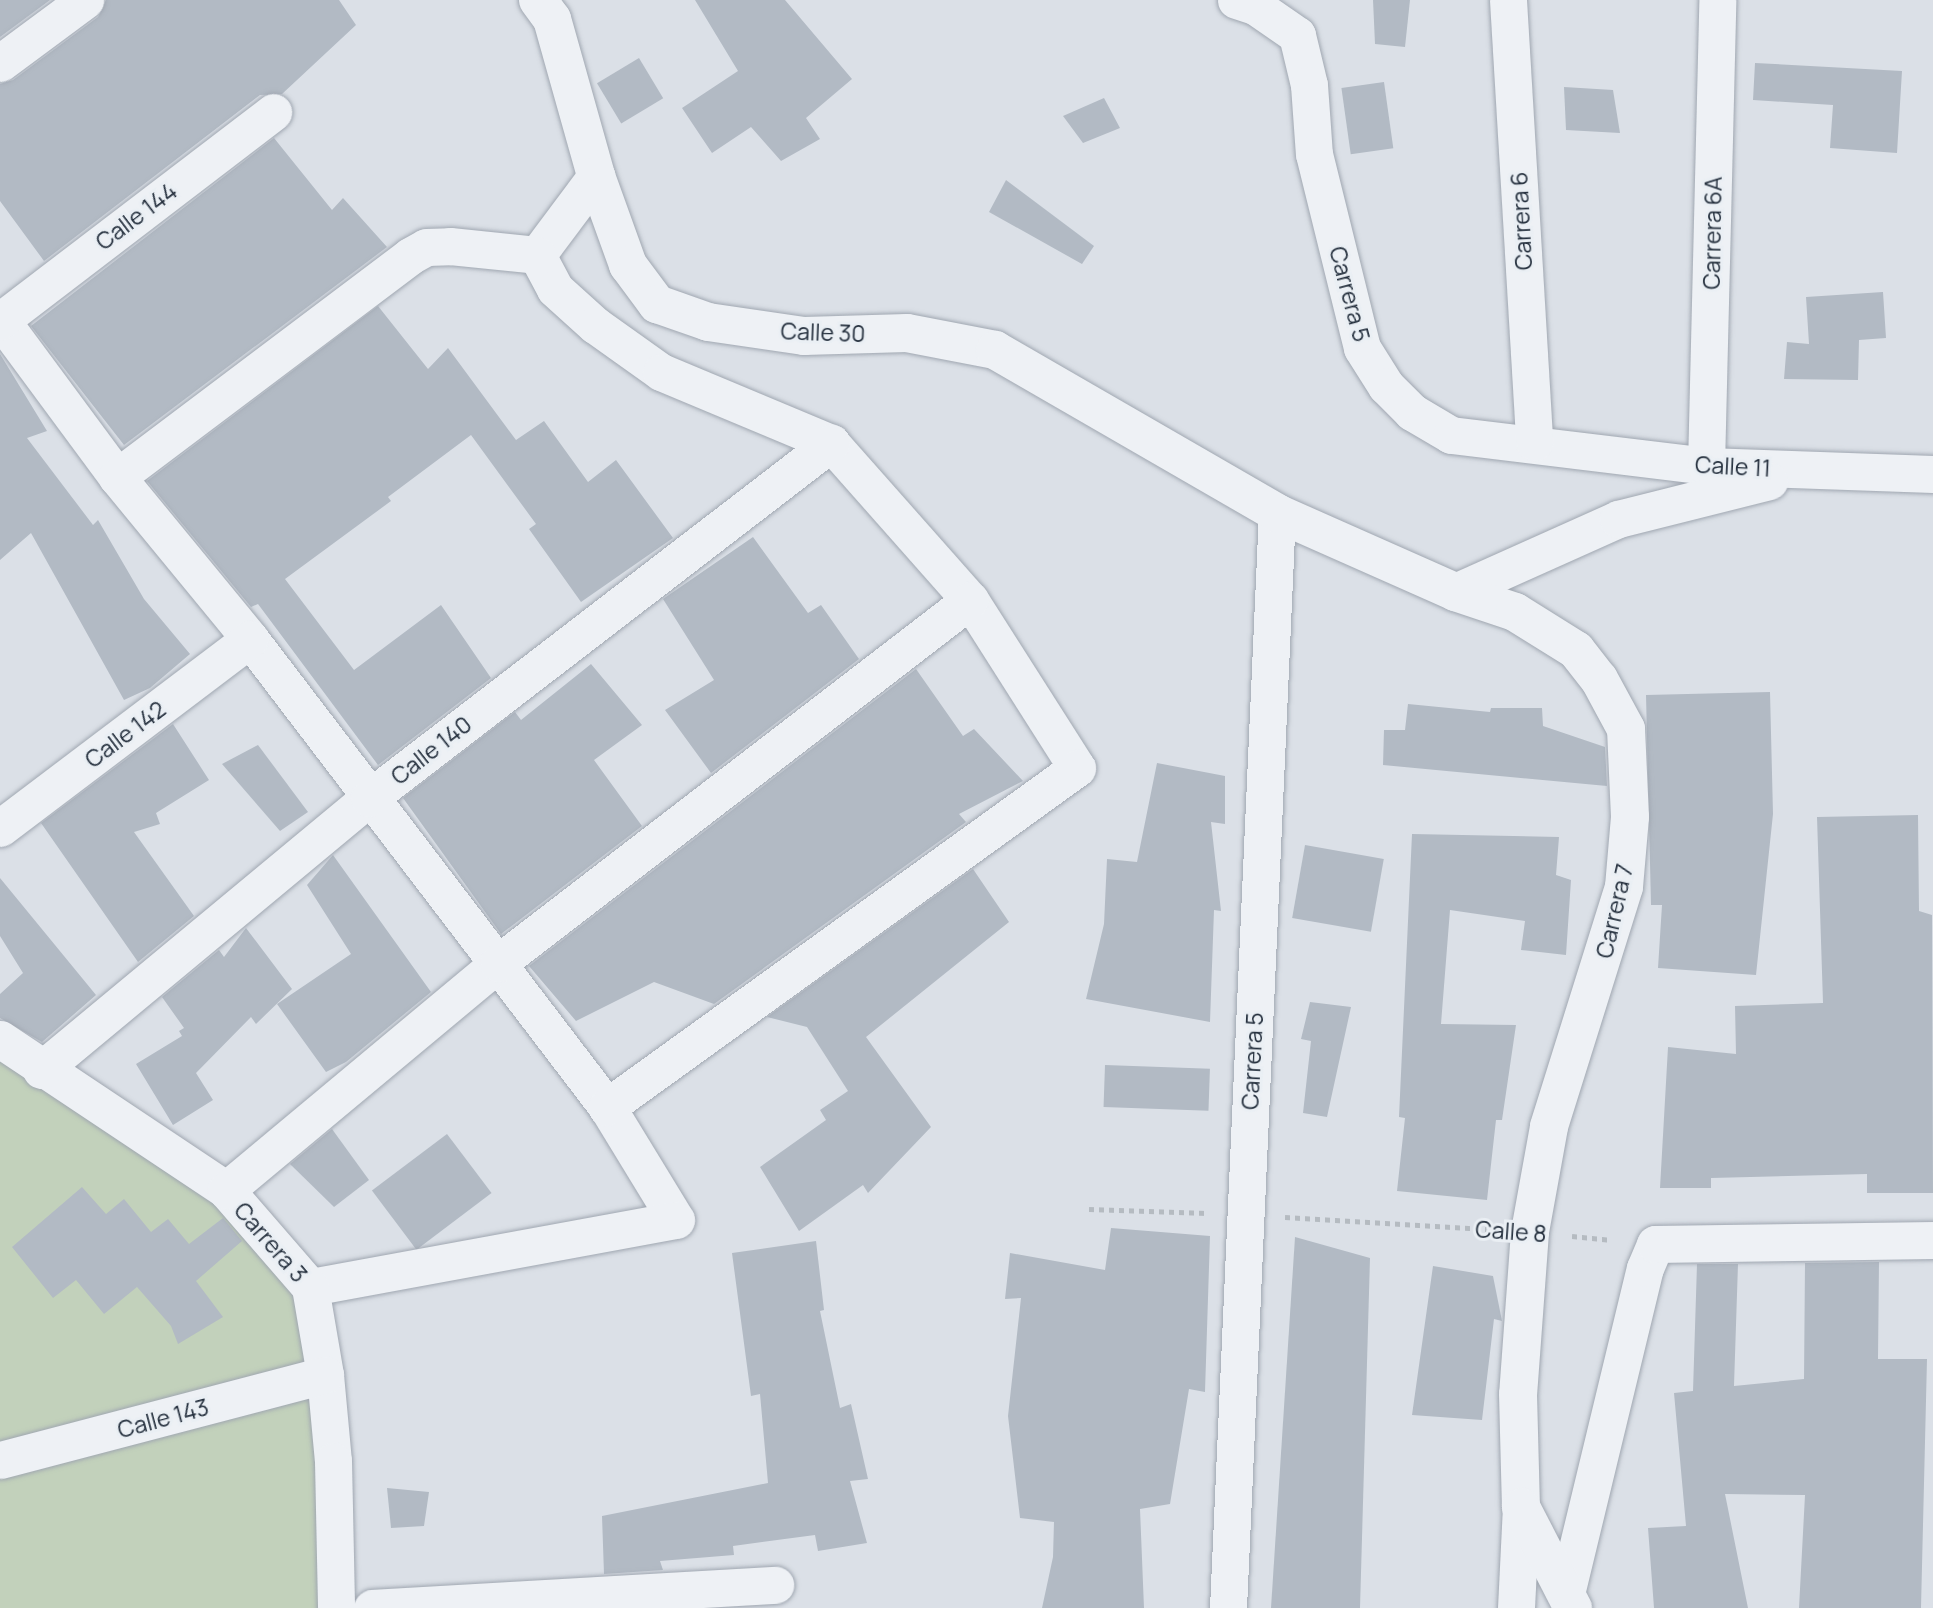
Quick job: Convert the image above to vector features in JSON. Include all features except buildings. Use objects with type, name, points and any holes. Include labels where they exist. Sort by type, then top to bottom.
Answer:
[{"type":"street","points":[[0,63],[85,0]]},
{"type":"street","name":"Calle 30","points":[[538,0],[552,19],[596,176],[628,265],[657,304],[708,322],[804,336],[907,333],[995,350],[1277,513]]},
{"type":"street","name":"Carrera 5","points":[[1236,0],[1255,6],[1297,35],[1310,85],[1314,154],[1362,348],[1386,386],[1412,412],[1451,435],[1534,442]]},
{"type":"street","name":"Carrera 6","points":[[1508,0],[1534,442]]},
{"type":"street","name":"Carrera 6A","points":[[1706,466],[1717,0]]},
{"type":"street","name":"Calle 144","points":[[0,321],[273,112]]},
{"type":"street","points":[[537,255],[596,176]]},
{"type":"street","points":[[117,477],[410,256],[426,247],[450,246],[537,255]]},
{"type":"street","points":[[537,255],[555,289],[595,325],[661,372],[831,443],[970,600],[1077,768],[607,1107]]},
{"type":"street","points":[[0,321],[117,477],[250,639],[607,1107],[676,1220],[310,1287]]},
{"type":"street","name":"Calle 11","points":[[1534,442],[1706,466],[1933,474]]},
{"type":"street","name":"Calle 140","points":[[41,1070],[369,798],[831,443]]},
{"type":"street","points":[[1455,592],[1618,519],[1811,470]]},
{"type":"street","name":"Carrera 5","points":[[1227,1608],[1277,513]]},
{"type":"street","name":"Carrera 7","points":[[1277,513],[1455,592],[1515,612],[1576,650],[1599,679],[1626,729],[1630,817],[1624,887],[1549,1127],[1530,1232],[1518,1394],[1521,1507]]},
{"type":"street","points":[[226,1190],[498,963],[970,600]]},
{"type":"street","name":"Calle 142","points":[[0,828],[250,639]]},
{"type":"street","name":"Carrera 3","points":[[0,1039],[41,1070],[226,1190],[310,1287],[325,1375],[337,1608]]},
{"type":"street","points":[[1570,1601],[1645,1268],[1655,1244],[1933,1240]]},
{"type":"street","name":"Calle 143","points":[[0,1460],[325,1375]]},
{"type":"street","points":[[1521,1507],[1570,1601]]},
{"type":"street","points":[[1516,1608],[1521,1507]]},
{"type":"street","points":[[372,1608],[775,1584]]},
{"type":"path","name":"Calle 8","points":[[1089,1209],[1245,1214],[1530,1232],[1655,1244]]},
{"type":"green space","points":[[0,1039],[226,1190],[310,1287],[352,1608],[0,1608]]}]
